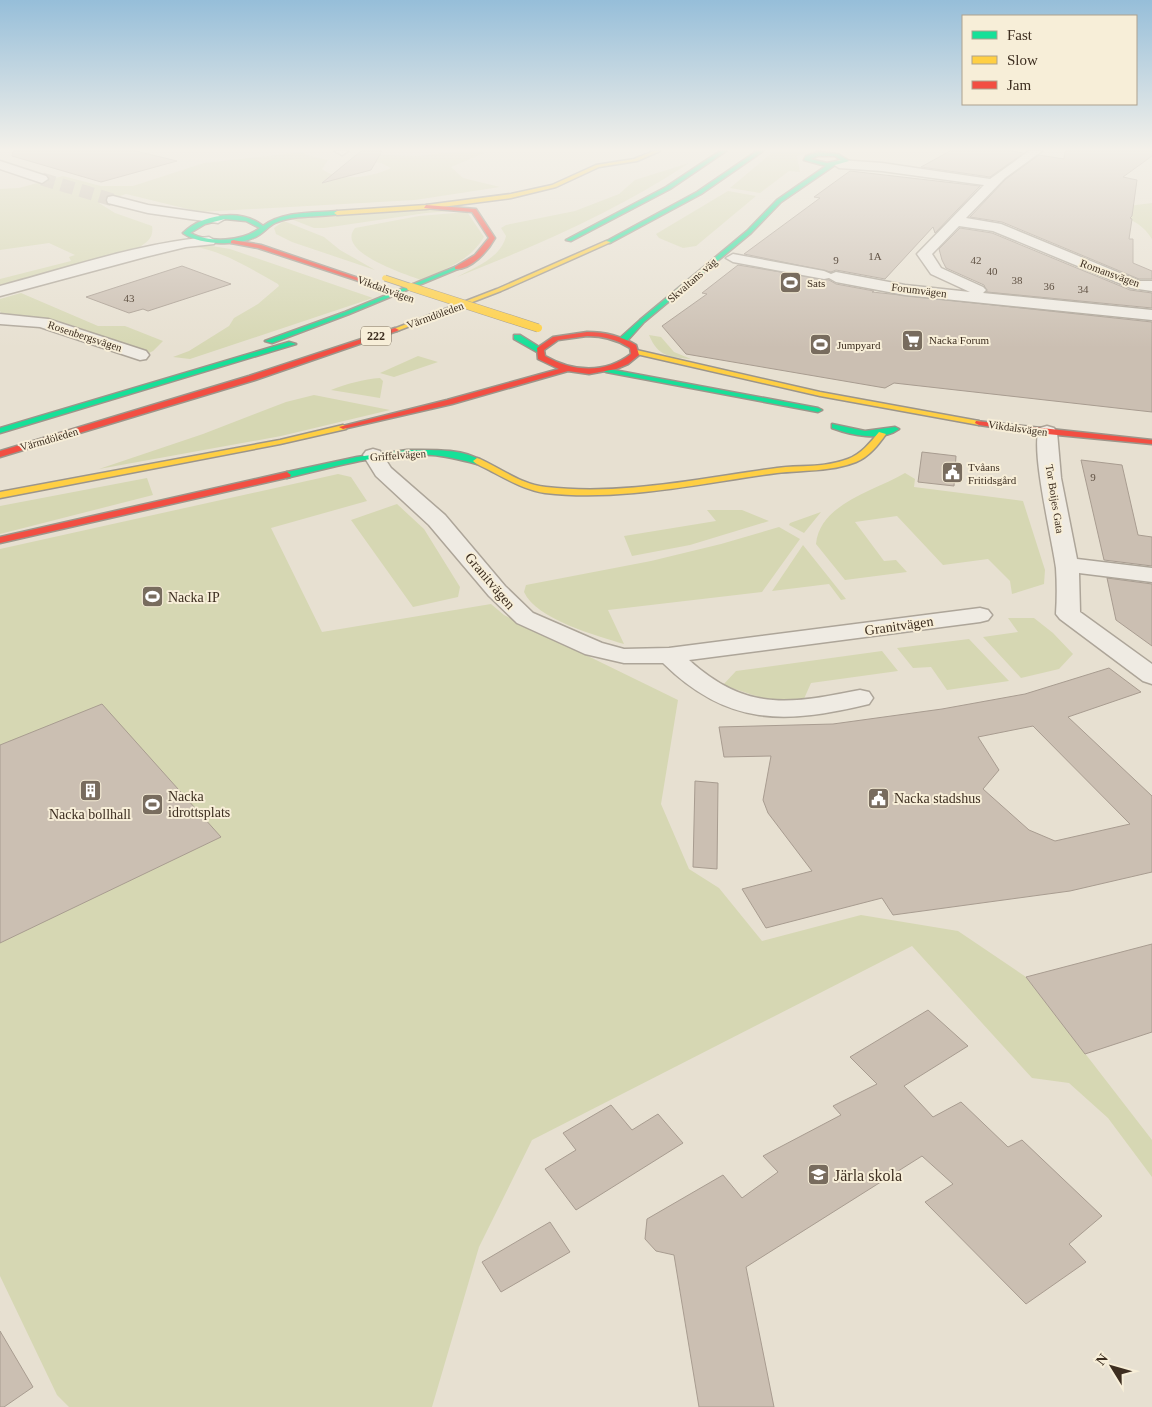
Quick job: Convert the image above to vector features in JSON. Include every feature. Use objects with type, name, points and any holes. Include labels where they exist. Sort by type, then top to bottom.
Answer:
[{"type":"main road","points":[[267,217],[218,219],[199,222],[188,230],[191,237],[209,241],[227,241],[262,231],[272,222],[293,217]]},
{"type":"main road","points":[[0,422],[251,347],[348,313],[450,272],[477,258],[487,248],[492,238],[482,217]]},
{"type":"main road","points":[[559,244],[615,217]]},
{"type":"main road","name":"Värmdöleden","points":[[0,454],[224,387],[373,338],[549,270],[656,217]]},
{"type":"main road","name":"Skvaltans väg","points":[[684,271],[753,217]]},
{"type":"main road","name":"Skvaltans väg","points":[[623,340],[642,321],[749,232],[764,217]]},
{"type":"main road","name":"Vikdalsvägen","points":[[239,219],[259,223],[262,231],[280,243],[538,328],[569,335]]},
{"type":"main road","name":"Vikdalsvägen","points":[[227,241],[260,246],[370,283],[459,316]]},
{"type":"main road","name":"Värmdöleden","points":[[413,303],[457,287]]},
{"type":"main road","points":[[604,335],[617,327]]},
{"type":"main road","points":[[502,332],[517,337],[540,350]]},
{"type":"main road","name":"Värmdöleden","points":[[0,431],[222,367],[323,334]]},
{"type":"main road","points":[[540,350],[553,340],[569,335],[604,335],[623,340],[635,351],[635,355],[628,362],[606,370]]},
{"type":"main road","points":[[540,350],[541,357],[545,361],[566,369]]},
{"type":"main road","name":"Vikdalsvägen","points":[[635,351],[688,365],[885,406],[1047,437],[1152,453]]},
{"type":"main road","points":[[0,496],[280,442],[449,402],[566,369],[606,370],[830,412],[831,420],[840,434],[840,443]]},
{"type":"main road","name":"Vikdalsvägen","points":[[835,409],[850,402],[860,401]]},
{"type":"main road","points":[[885,406],[898,417],[898,422],[886,432]]},
{"type":"main road","points":[[835,426],[858,433],[886,432],[905,428]]},
{"type":"main road","name":"Vikdalsvägen","points":[[935,428],[1047,437],[1152,442]]},
{"type":"main road","name":"Griffelvägen","points":[[0,540],[373,455],[428,452],[472,459],[495,468],[514,482],[545,490],[607,492],[796,468],[831,467],[852,461],[868,451],[886,432]]},
{"type":"main road","name":"Griffelvägen","points":[[796,468],[825,455]]},
{"type":"street","points":[[163,217],[188,230]]},
{"type":"street","points":[[202,217],[218,219]]},
{"type":"street","points":[[956,221],[960,217]]},
{"type":"street","name":"Forumvägen","points":[[956,221],[924,254],[936,271],[1003,299]]},
{"type":"street","name":"Romansvägen","points":[[956,221],[996,228],[1136,285],[1152,286]]},
{"type":"street","points":[[142,252],[188,230]]},
{"type":"street","points":[[0,291],[142,252],[186,243],[209,241]]},
{"type":"street","name":"Forumvägen","points":[[733,258],[939,295],[1091,306],[1152,315]]},
{"type":"street","name":"Rosenbergsvägen","points":[[0,319],[42,322],[140,355]]},
{"type":"street","name":"Tor Boijes Gata","points":[[1047,437],[1063,548],[1068,565],[1070,585],[1068,614],[1152,676]]},
{"type":"street","name":"Granitvägen","points":[[373,455],[383,472],[437,520],[503,598],[525,618],[594,649],[624,656],[669,655],[980,615]]},
{"type":"street","points":[[1068,565],[1152,575]]},
{"type":"street","points":[[669,655],[686,674],[705,686],[751,706],[773,710],[794,710],[860,698]]},
{"type":"green space","points":[[0,217],[125,217],[152,226],[151,237],[138,248],[0,287],[0,279],[71,261],[69,257],[75,255],[49,243],[0,250]]},
{"type":"green space","points":[[325,217],[401,217],[324,228],[314,228],[291,219]]},
{"type":"green space","points":[[415,217],[470,217],[484,237],[472,252],[464,258],[448,268],[421,280],[374,261],[363,253],[355,245],[351,237],[355,228]]},
{"type":"green space","points":[[547,217],[595,217],[457,277],[486,261],[499,250],[506,236],[501,228],[506,225]]},
{"type":"green space","points":[[685,217],[731,217],[696,246],[683,248],[659,238],[656,234]]},
{"type":"green space","points":[[1120,217],[1152,217],[1152,239],[1145,230],[1129,219]]},
{"type":"green space","points":[[284,221],[324,237],[340,250],[375,270],[292,242],[276,234],[274,228]]},
{"type":"green space","points":[[206,245],[230,249],[373,298],[190,359],[173,357],[189,351],[229,326],[234,318],[258,304],[279,286],[257,272],[225,256],[190,246]]},
{"type":"green space","points":[[21,293],[98,326],[125,326],[163,341],[149,353],[68,324],[48,320],[3,316],[0,311],[0,299]]},
{"type":"green space","points":[[649,335],[661,337],[674,352],[691,359],[677,358],[661,352],[656,348]]},
{"type":"green space","points":[[418,356],[438,362],[394,377],[380,373]]},
{"type":"green space","points":[[380,378],[383,381],[380,398],[331,390],[355,382]]},
{"type":"green space","points":[[314,395],[390,410],[281,436],[99,469],[203,434],[286,402]]},
{"type":"green space","points":[[905,473],[915,479],[914,487],[1023,501],[1045,570],[1044,584],[1012,594],[1010,581],[988,559],[943,565],[897,516],[855,522],[884,561],[896,560],[907,572],[845,580],[816,544],[820,530],[827,518],[838,508]]},
{"type":"green space","points":[[338,474],[351,477],[367,501],[271,528],[322,632],[491,604],[504,615],[678,700],[661,804],[689,869],[719,888],[762,941],[861,915],[958,931],[1026,977],[1152,1140],[1152,1177],[1108,1118],[1069,1083],[1032,1078],[912,946],[532,1140],[479,1247],[432,1407],[69,1407],[57,1395],[0,1276],[0,549]]},
{"type":"green space","points":[[147,478],[153,495],[0,534],[0,506]]},
{"type":"green space","points":[[397,504],[424,529],[460,587],[458,597],[413,607],[351,520]]},
{"type":"green space","points":[[707,510],[742,510],[769,521],[690,545],[632,556],[624,536],[716,521]]},
{"type":"green space","points":[[821,512],[804,533],[789,525],[790,523]]},
{"type":"green space","points":[[779,527],[800,539],[762,592],[608,610],[624,644],[584,631],[554,618],[531,602],[524,592],[526,585],[651,561],[721,544]]},
{"type":"green space","points":[[803,545],[846,599],[841,600],[829,584],[772,591]]},
{"type":"green space","points":[[1008,618],[1034,618],[1053,633],[1073,654],[1059,669],[1021,678],[983,637],[1018,632]]},
{"type":"green space","points":[[969,639],[1009,681],[947,690],[931,667],[913,668],[897,648]]},
{"type":"green space","points":[[882,651],[898,671],[811,683],[803,701],[771,701],[723,685],[736,671]]},
{"type":"building","points":[[795,217],[951,217],[935,233],[933,227],[885,279],[836,270],[831,272],[744,254]]},
{"type":"building","points":[[970,217],[1131,217],[1129,239],[1133,239],[1133,263],[1152,271],[1152,279],[1139,279],[1002,222]]},
{"type":"building","points":[[960,228],[992,233],[1130,290],[1152,293],[1152,308],[987,292],[984,285],[946,268],[942,260],[939,249]]},
{"type":"building","name":"Nacka Forum","points":[[738,265],[829,280],[836,284],[874,291],[872,292],[1152,322],[1152,412],[894,383],[885,388],[686,354],[662,326],[707,294],[702,293]]},
{"type":"building","points":[[182,266],[231,284],[148,311],[143,309],[129,313],[86,297]]},
{"type":"building","points":[[922,452],[956,456],[954,486],[918,482]]},
{"type":"building","points":[[1081,460],[1122,465],[1138,535],[1152,537],[1152,566],[1104,560]]},
{"type":"building","points":[[1107,578],[1152,584],[1152,646],[1116,620]]},
{"type":"building","name":"Nacka stadshus","points":[[1109,668],[1141,692],[1068,717],[1152,796],[1152,872],[1070,891],[893,915],[882,898],[766,928],[742,889],[812,871],[768,813],[763,800],[771,756],[724,757],[719,727],[833,724],[942,709],[1025,694]],"holes":[[[1033,726],[1130,824],[1055,841],[1029,830],[983,789],[999,770],[978,737]]]},
{"type":"building","name":"Nacka bollhall","points":[[102,704],[221,837],[0,943],[0,745]]},
{"type":"building","points":[[695,781],[718,783],[717,869],[693,867]]},
{"type":"building","points":[[1152,944],[1152,1032],[1085,1054],[1026,977]]},
{"type":"building","points":[[928,1010],[968,1046],[904,1086],[933,1117],[961,1102],[1008,1147],[1022,1140],[1102,1216],[1069,1244],[1086,1262],[1026,1304],[925,1202],[953,1184],[922,1156],[746,1267],[774,1407],[699,1407],[674,1255],[656,1251],[645,1239],[647,1219],[723,1175],[742,1198],[778,1172],[763,1156],[841,1115],[833,1106],[877,1084],[850,1057]]},
{"type":"building","points":[[611,1105],[632,1130],[658,1114],[683,1143],[576,1210],[545,1169],[576,1150],[563,1133]]},
{"type":"building","points":[[550,1222],[570,1252],[501,1292],[482,1262]]},
{"type":"building","points":[[0,1331],[33,1387],[4,1407],[0,1407]]},
{"type":"traffic: fast","points":[[236,217],[247,219],[263,228],[252,237],[227,241],[200,240],[186,233],[194,227],[214,219],[236,217]]},
{"type":"traffic: fast","points":[[263,228],[272,222],[293,217]]},
{"type":"traffic: fast","points":[[569,240],[613,217]]},
{"type":"traffic: fast","points":[[608,242],[655,217]]},
{"type":"traffic: fast","points":[[623,340],[642,321],[749,232],[764,217]]},
{"type":"traffic: fast","points":[[269,341],[347,313],[457,268]]},
{"type":"traffic: fast","points":[[517,337],[540,350]]},
{"type":"traffic: fast","points":[[0,431],[292,344]]},
{"type":"traffic: fast","points":[[606,370],[818,410]]},
{"type":"traffic: fast","points":[[835,426],[865,433],[895,429]]},
{"type":"traffic: fast","points":[[287,475],[357,459],[407,452],[455,455],[477,461]]},
{"type":"traffic: slow","points":[[395,330],[499,290],[608,242]]},
{"type":"traffic: slow","points":[[385,278],[538,328]]},
{"type":"traffic: slow","points":[[635,351],[820,394],[979,423]]},
{"type":"traffic: slow","points":[[0,495],[280,442],[343,427]]},
{"type":"traffic: slow","points":[[477,461],[527,486],[546,490],[604,492],[633,490],[780,470],[834,466],[860,456],[882,434]]},
{"type":"traffic: jam","points":[[457,268],[473,259],[489,244],[492,238],[478,217]]},
{"type":"traffic: jam","points":[[233,242],[259,246],[370,283]]},
{"type":"traffic: jam","points":[[0,454],[252,378],[395,330]]},
{"type":"traffic: jam","points":[[587,334],[617,338],[633,347],[635,355],[614,368],[589,371],[563,368],[541,357],[540,350],[550,341],[562,337],[587,334]]},
{"type":"traffic: jam","points":[[343,427],[449,402],[566,369]]},
{"type":"traffic: jam","points":[[979,423],[1026,430],[1152,442]]},
{"type":"traffic: jam","points":[[0,540],[287,475]]},
{"type":"place","name":"Sats","points":[[791,283]]},
{"type":"place","name":"Nacka Forum","points":[[913,340]]},
{"type":"place","name":"Jumpyard","points":[[821,345]]},
{"type":"place","name":"Tvåans Fritidsgård","points":[[952,473]]},
{"type":"place","name":"Nacka IP","points":[[152,597]]},
{"type":"place","name":"Nacka bollhall","points":[[90,791]]},
{"type":"place","name":"Nacka stadshus","points":[[878,798]]},
{"type":"place","name":"Nacka idrottsplats","points":[[152,804]]},
{"type":"place","name":"Järla skola","points":[[818,1175]]}]
